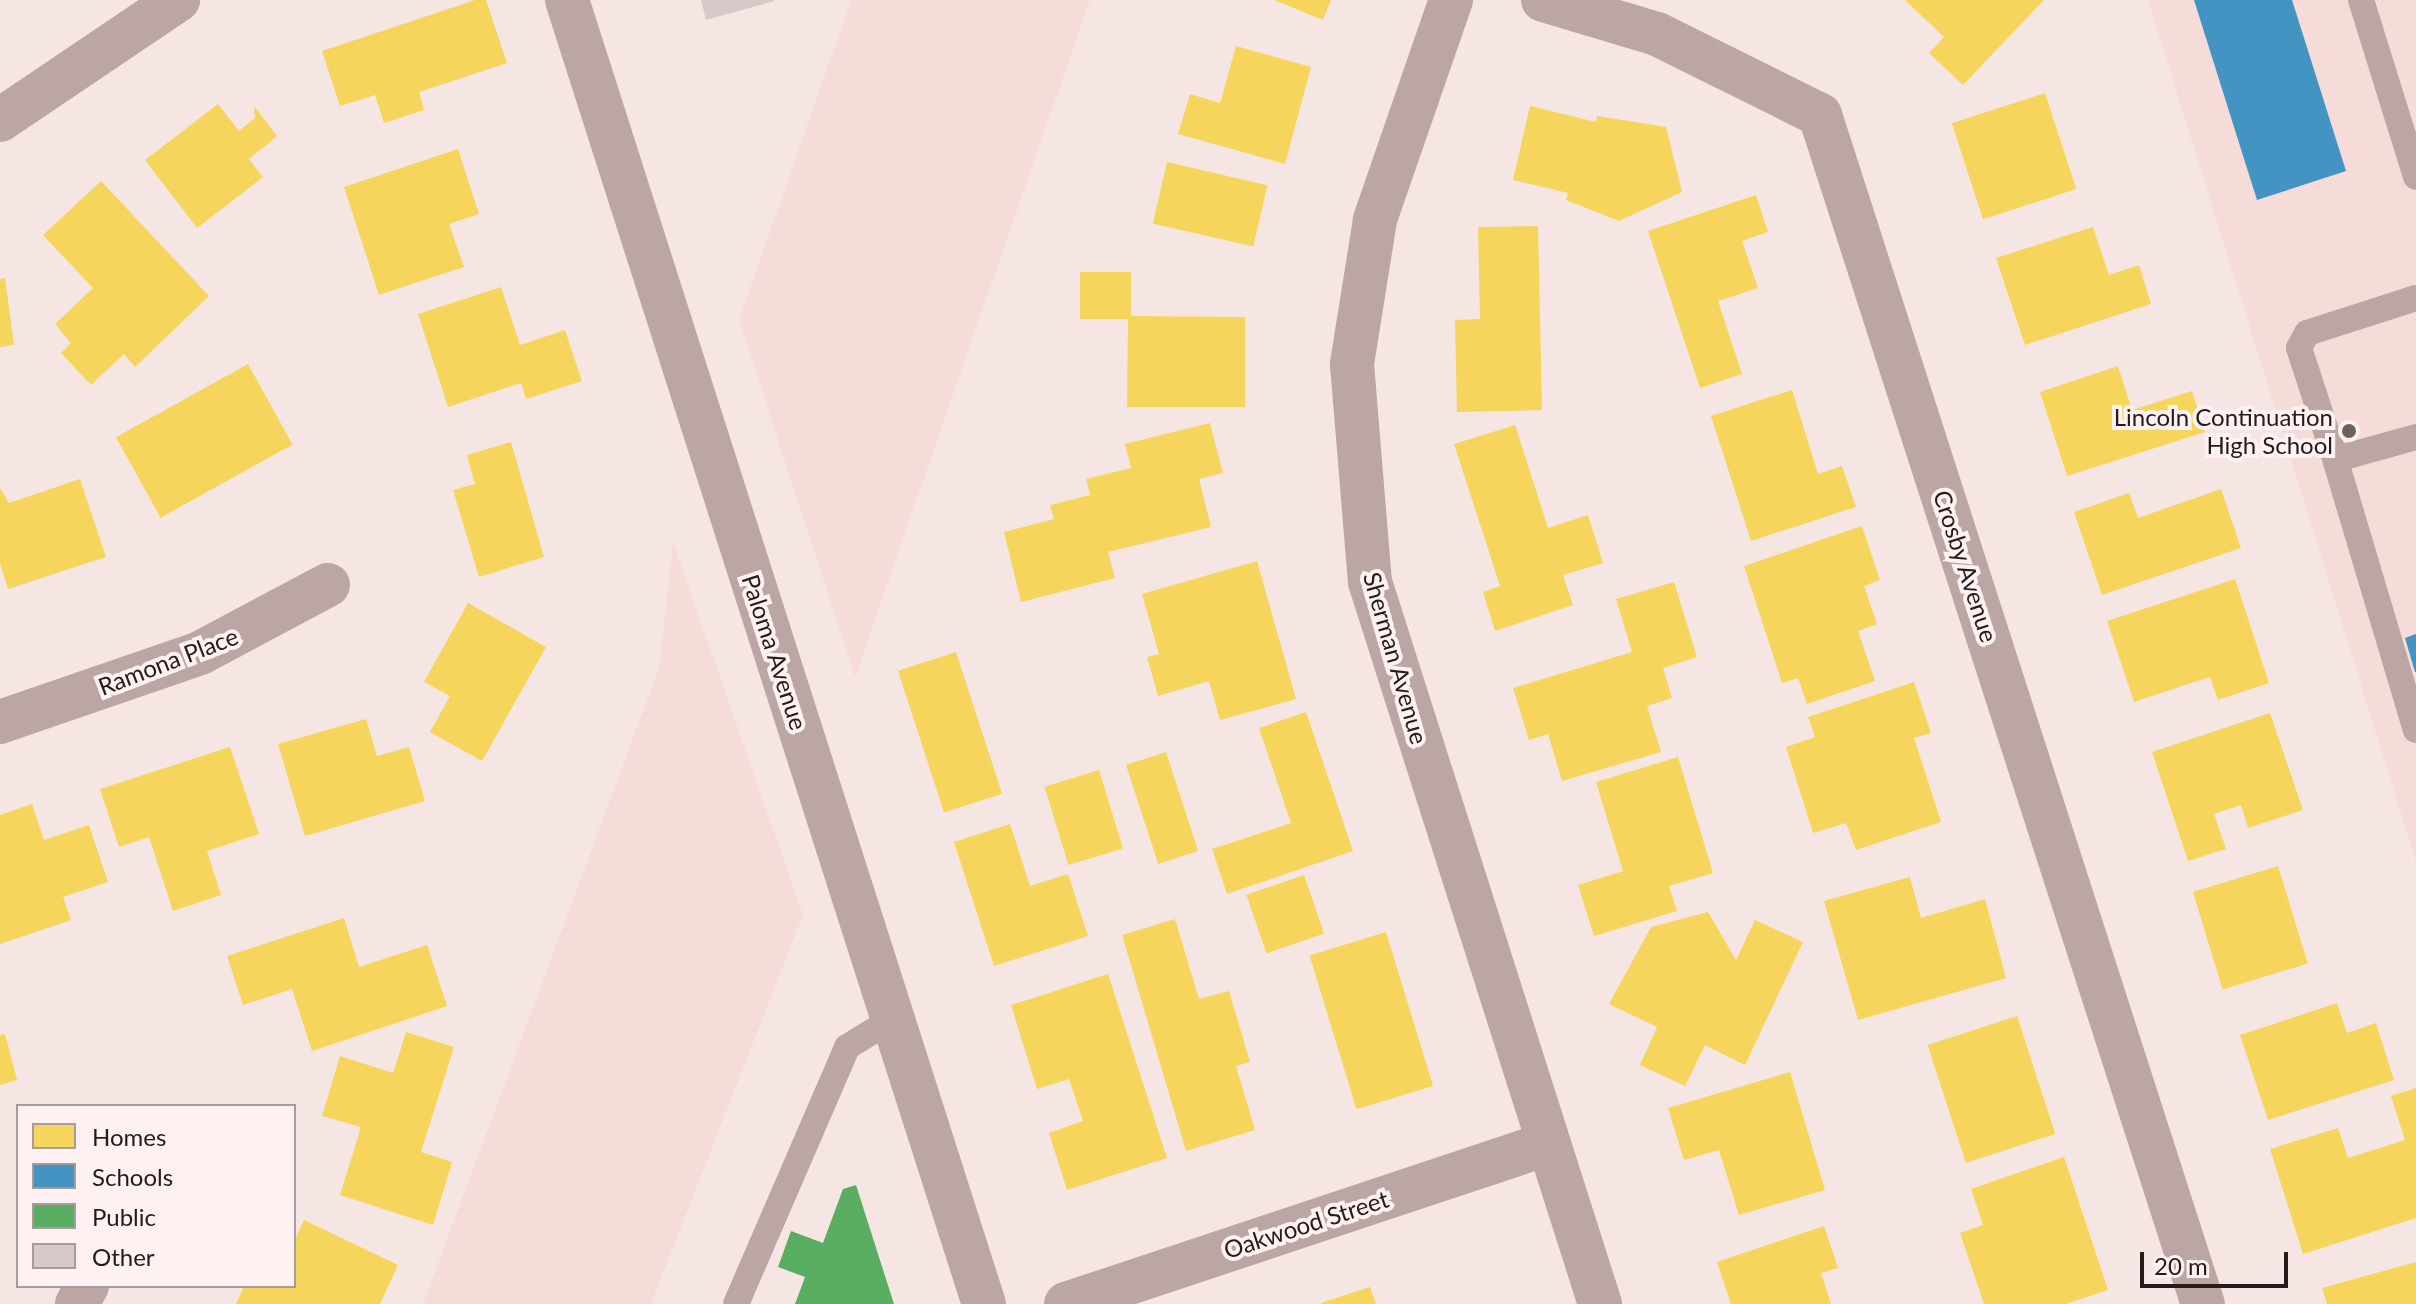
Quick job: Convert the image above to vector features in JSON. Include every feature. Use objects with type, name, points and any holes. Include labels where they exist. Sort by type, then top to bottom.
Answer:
[{"type":"street","points":[[0,120],[178,0]]},
{"type":"street","name":"Paloma Avenue","points":[[567,0],[984,1304]]},
{"type":"street","name":"Sherman Avenue","points":[[1451,0],[1375,220],[1352,364],[1370,582],[1600,1304]]},
{"type":"street","name":"Crosby Avenue","points":[[1543,0],[1657,34],[1820,115],[2203,1304]]},
{"type":"street","name":"Ramona Place","points":[[0,722],[200,653],[328,585]]},
{"type":"street","name":"Oakwood Street","points":[[1066,1304],[1547,1144]]},
{"type":"lane","points":[[2361,0],[2416,177]]},
{"type":"lane","points":[[2416,298],[2301,339],[2416,730]]},
{"type":"lane","points":[[2333,452],[2344,457],[2416,437]]},
{"type":"lane","points":[[736,1304],[847,1047],[893,1019]]},
{"type":"shaded area","points":[[851,0],[1090,0],[855,677],[739,320]]},
{"type":"shaded area","name":"Lincoln Continuation High School","points":[[2148,0],[2416,0],[2416,862]]},
{"type":"shaded area","points":[[673,542],[803,915],[651,1304],[423,1304],[659,668]]},
{"type":"building: Homes","points":[[475,0],[486,0],[507,63],[419,92],[424,110],[384,123],[375,95],[340,106],[322,51]]},
{"type":"building: Homes","points":[[1274,0],[1331,0],[1323,20]]},
{"type":"building: Homes","points":[[1905,0],[2044,0],[1963,85],[1929,53],[1944,37]]},
{"type":"building: Homes","points":[[1236,46],[1311,67],[1285,164],[1178,134],[1190,94],[1220,103]]},
{"type":"building: Homes","points":[[2045,93],[2076,189],[1983,219],[1952,123]]},
{"type":"building: Homes","points":[[218,104],[239,131],[255,118],[254,106],[277,136],[249,159],[263,177],[197,228],[145,160]]},
{"type":"building: Homes","points":[[1530,106],[1596,122],[1597,116],[1666,127],[1682,192],[1619,221],[1566,200],[1568,193],[1513,180]]},
{"type":"building: Homes","points":[[458,149],[479,214],[449,224],[464,267],[379,295],[344,187]]},
{"type":"building: Homes","points":[[1167,162],[1267,185],[1253,247],[1153,223]]},
{"type":"building: Homes","points":[[101,181],[209,296],[135,367],[124,354],[91,385],[61,353],[71,343],[55,324],[93,288],[43,235]]},
{"type":"building: Homes","points":[[1756,195],[1768,232],[1742,241],[1758,288],[1718,301],[1742,374],[1700,388],[1648,231]]},
{"type":"building: Homes","points":[[1538,226],[1542,410],[1457,412],[1455,320],[1480,319],[1478,227]]},
{"type":"building: Homes","points":[[2093,227],[2109,275],[2139,265],[2151,304],[2025,345],[1996,258]]},
{"type":"building: Homes","points":[[1080,272],[1131,272],[1131,316],[1245,317],[1245,407],[1127,407],[1128,319],[1080,319]]},
{"type":"building: Homes","points":[[5,278],[14,345],[0,347],[0,279]]},
{"type":"building: Homes","points":[[501,287],[520,345],[565,330],[582,381],[526,399],[521,383],[448,407],[418,314]]},
{"type":"building: Homes","points":[[248,364],[293,444],[161,518],[116,437]]},
{"type":"building: Homes","points":[[2118,366],[2132,410],[2192,391],[2205,432],[2067,476],[2040,392]]},
{"type":"building: Homes","points":[[1792,390],[1818,474],[1842,466],[1856,507],[1751,541],[1711,416]]},
{"type":"building: Homes","points":[[1210,423],[1223,473],[1199,479],[1211,527],[1108,552],[1115,578],[1021,602],[1004,532],[1054,519],[1050,505],[1090,495],[1086,479],[1131,468],[1125,444]]},
{"type":"building: Homes","points":[[1515,425],[1548,528],[1588,515],[1603,563],[1563,575],[1573,605],[1495,631],[1483,592],[1500,586],[1454,444]]},
{"type":"building: Homes","points":[[511,442],[544,557],[479,577],[453,490],[475,484],[467,455]]},
{"type":"building: Homes","points":[[80,479],[106,557],[8,589],[0,564],[0,488],[9,503]]},
{"type":"building: Homes","points":[[2221,489],[2241,548],[2102,595],[2074,512],[2129,493],[2138,518]]},
{"type":"building: Homes","points":[[1862,526],[1880,580],[1864,586],[1877,624],[1858,631],[1875,681],[1807,704],[1798,678],[1782,683],[1744,566]]},
{"type":"building: Homes","points":[[1257,561],[1296,699],[1220,720],[1209,681],[1158,696],[1147,657],[1159,654],[1142,594]]},
{"type":"building: Homes","points":[[2235,579],[2269,683],[2218,700],[2210,677],[2134,702],[2107,621]]},
{"type":"building: Homes","points":[[1674,582],[1697,657],[1663,668],[1672,698],[1647,706],[1661,752],[1562,781],[1548,734],[1529,740],[1513,688],[1632,652],[1616,599]]},
{"type":"building: Homes","points":[[468,603],[546,647],[482,761],[430,732],[450,696],[424,682]]},
{"type":"building: Homes","points":[[956,652],[1002,794],[944,813],[898,671]]},
{"type":"building: Homes","points":[[1914,682],[1931,733],[1914,738],[1941,822],[1856,850],[1846,823],[1813,833],[1786,747],[1815,737],[1808,717]]},
{"type":"building: Homes","points":[[1306,712],[1353,851],[1227,894],[1212,849],[1291,823],[1259,728]]},
{"type":"building: Homes","points":[[2270,713],[2303,810],[2248,828],[2241,805],[2214,814],[2226,849],[2188,861],[2152,752]]},
{"type":"building: Homes","points":[[366,719],[377,756],[409,747],[425,801],[305,836],[278,744]]},
{"type":"building: Homes","points":[[230,747],[259,834],[207,851],[221,895],[173,911],[149,837],[119,847],[100,789]]},
{"type":"building: Homes","points":[[1166,752],[1198,851],[1158,864],[1126,765]]},
{"type":"building: Homes","points":[[1678,757],[1713,873],[1669,886],[1677,911],[1594,936],[1578,885],[1623,871],[1596,782]]},
{"type":"building: Homes","points":[[1099,770],[1123,848],[1068,865],[1044,787]]},
{"type":"building: Homes","points":[[32,804],[44,840],[89,825],[108,882],[63,897],[71,920],[0,944],[0,815]]},
{"type":"building: Homes","points":[[1010,824],[1030,886],[1068,874],[1088,936],[994,966],[954,842]]},
{"type":"building: Homes","points":[[2278,866],[2308,964],[2223,990],[2193,892]]},
{"type":"building: Homes","points":[[1304,875],[1324,934],[1267,953],[1246,895]]},
{"type":"building: Homes","points":[[1910,877],[1921,918],[1985,899],[2006,978],[1858,1020],[1824,901]]},
{"type":"building: Homes","points":[[1708,912],[1736,960],[1755,920],[1803,942],[1745,1065],[1705,1045],[1685,1086],[1640,1065],[1657,1027],[1609,1004],[1651,927]]},
{"type":"building: Homes","points":[[344,918],[359,967],[427,945],[447,1006],[312,1051],[292,989],[243,1005],[227,956]]},
{"type":"building: Homes","points":[[1175,919],[1199,999],[1229,991],[1250,1062],[1236,1066],[1255,1130],[1186,1151],[1122,935]]},
{"type":"building: Homes","points":[[1386,932],[1433,1086],[1357,1109],[1309,955]]},
{"type":"building: Homes","points":[[1108,974],[1167,1158],[1067,1190],[1049,1133],[1083,1121],[1069,1079],[1037,1089],[1011,1005]]},
{"type":"building: Homes","points":[[2337,1003],[2347,1033],[2376,1023],[2394,1080],[2268,1120],[2240,1035]]},
{"type":"building: Homes","points":[[2017,1016],[2055,1134],[1966,1163],[1928,1045]]},
{"type":"building: Homes","points":[[406,1032],[454,1047],[421,1152],[452,1162],[433,1225],[340,1195],[361,1127],[322,1116],[340,1056],[393,1073]]},
{"type":"building: Homes","points":[[5,1034],[17,1080],[0,1085],[0,1035]]},
{"type":"building: Homes","points":[[1790,1072],[1825,1190],[1739,1215],[1719,1150],[1684,1160],[1668,1108]]},
{"type":"building: Homes","points":[[2416,1088],[2416,1218],[2303,1254],[2270,1149],[2338,1128],[2348,1158],[2405,1140],[2391,1096]]},
{"type":"building: Homes","points":[[2064,1157],[2108,1290],[2066,1304],[1984,1304],[1960,1233],[1983,1225],[1971,1189]]},
{"type":"building: Homes","points":[[304,1220],[398,1265],[380,1304],[236,1304],[243,1288],[296,1288],[296,1238]]},
{"type":"building: Homes","points":[[1824,1226],[1838,1268],[1821,1273],[1831,1304],[1731,1304],[1717,1262]]},
{"type":"building: Homes","points":[[2416,1262],[2416,1304],[2327,1304],[2322,1288]]},
{"type":"building: Homes","points":[[1370,1287],[1376,1304],[1321,1304],[1321,1303]]},
{"type":"building: Schools","points":[[2194,0],[2292,0],[2346,171],[2257,200]]},
{"type":"building: Schools","points":[[2416,634],[2416,672],[2415,672],[2405,638]]},
{"type":"building: Public","points":[[856,1185],[894,1304],[795,1304],[805,1277],[778,1267],[791,1231],[823,1243],[843,1189]]},
{"type":"building: Other","points":[[701,0],[774,0],[775,1],[706,20]]},
{"type":"place","name":"Lincoln Continuation High School","points":[[2349,431]]}]
